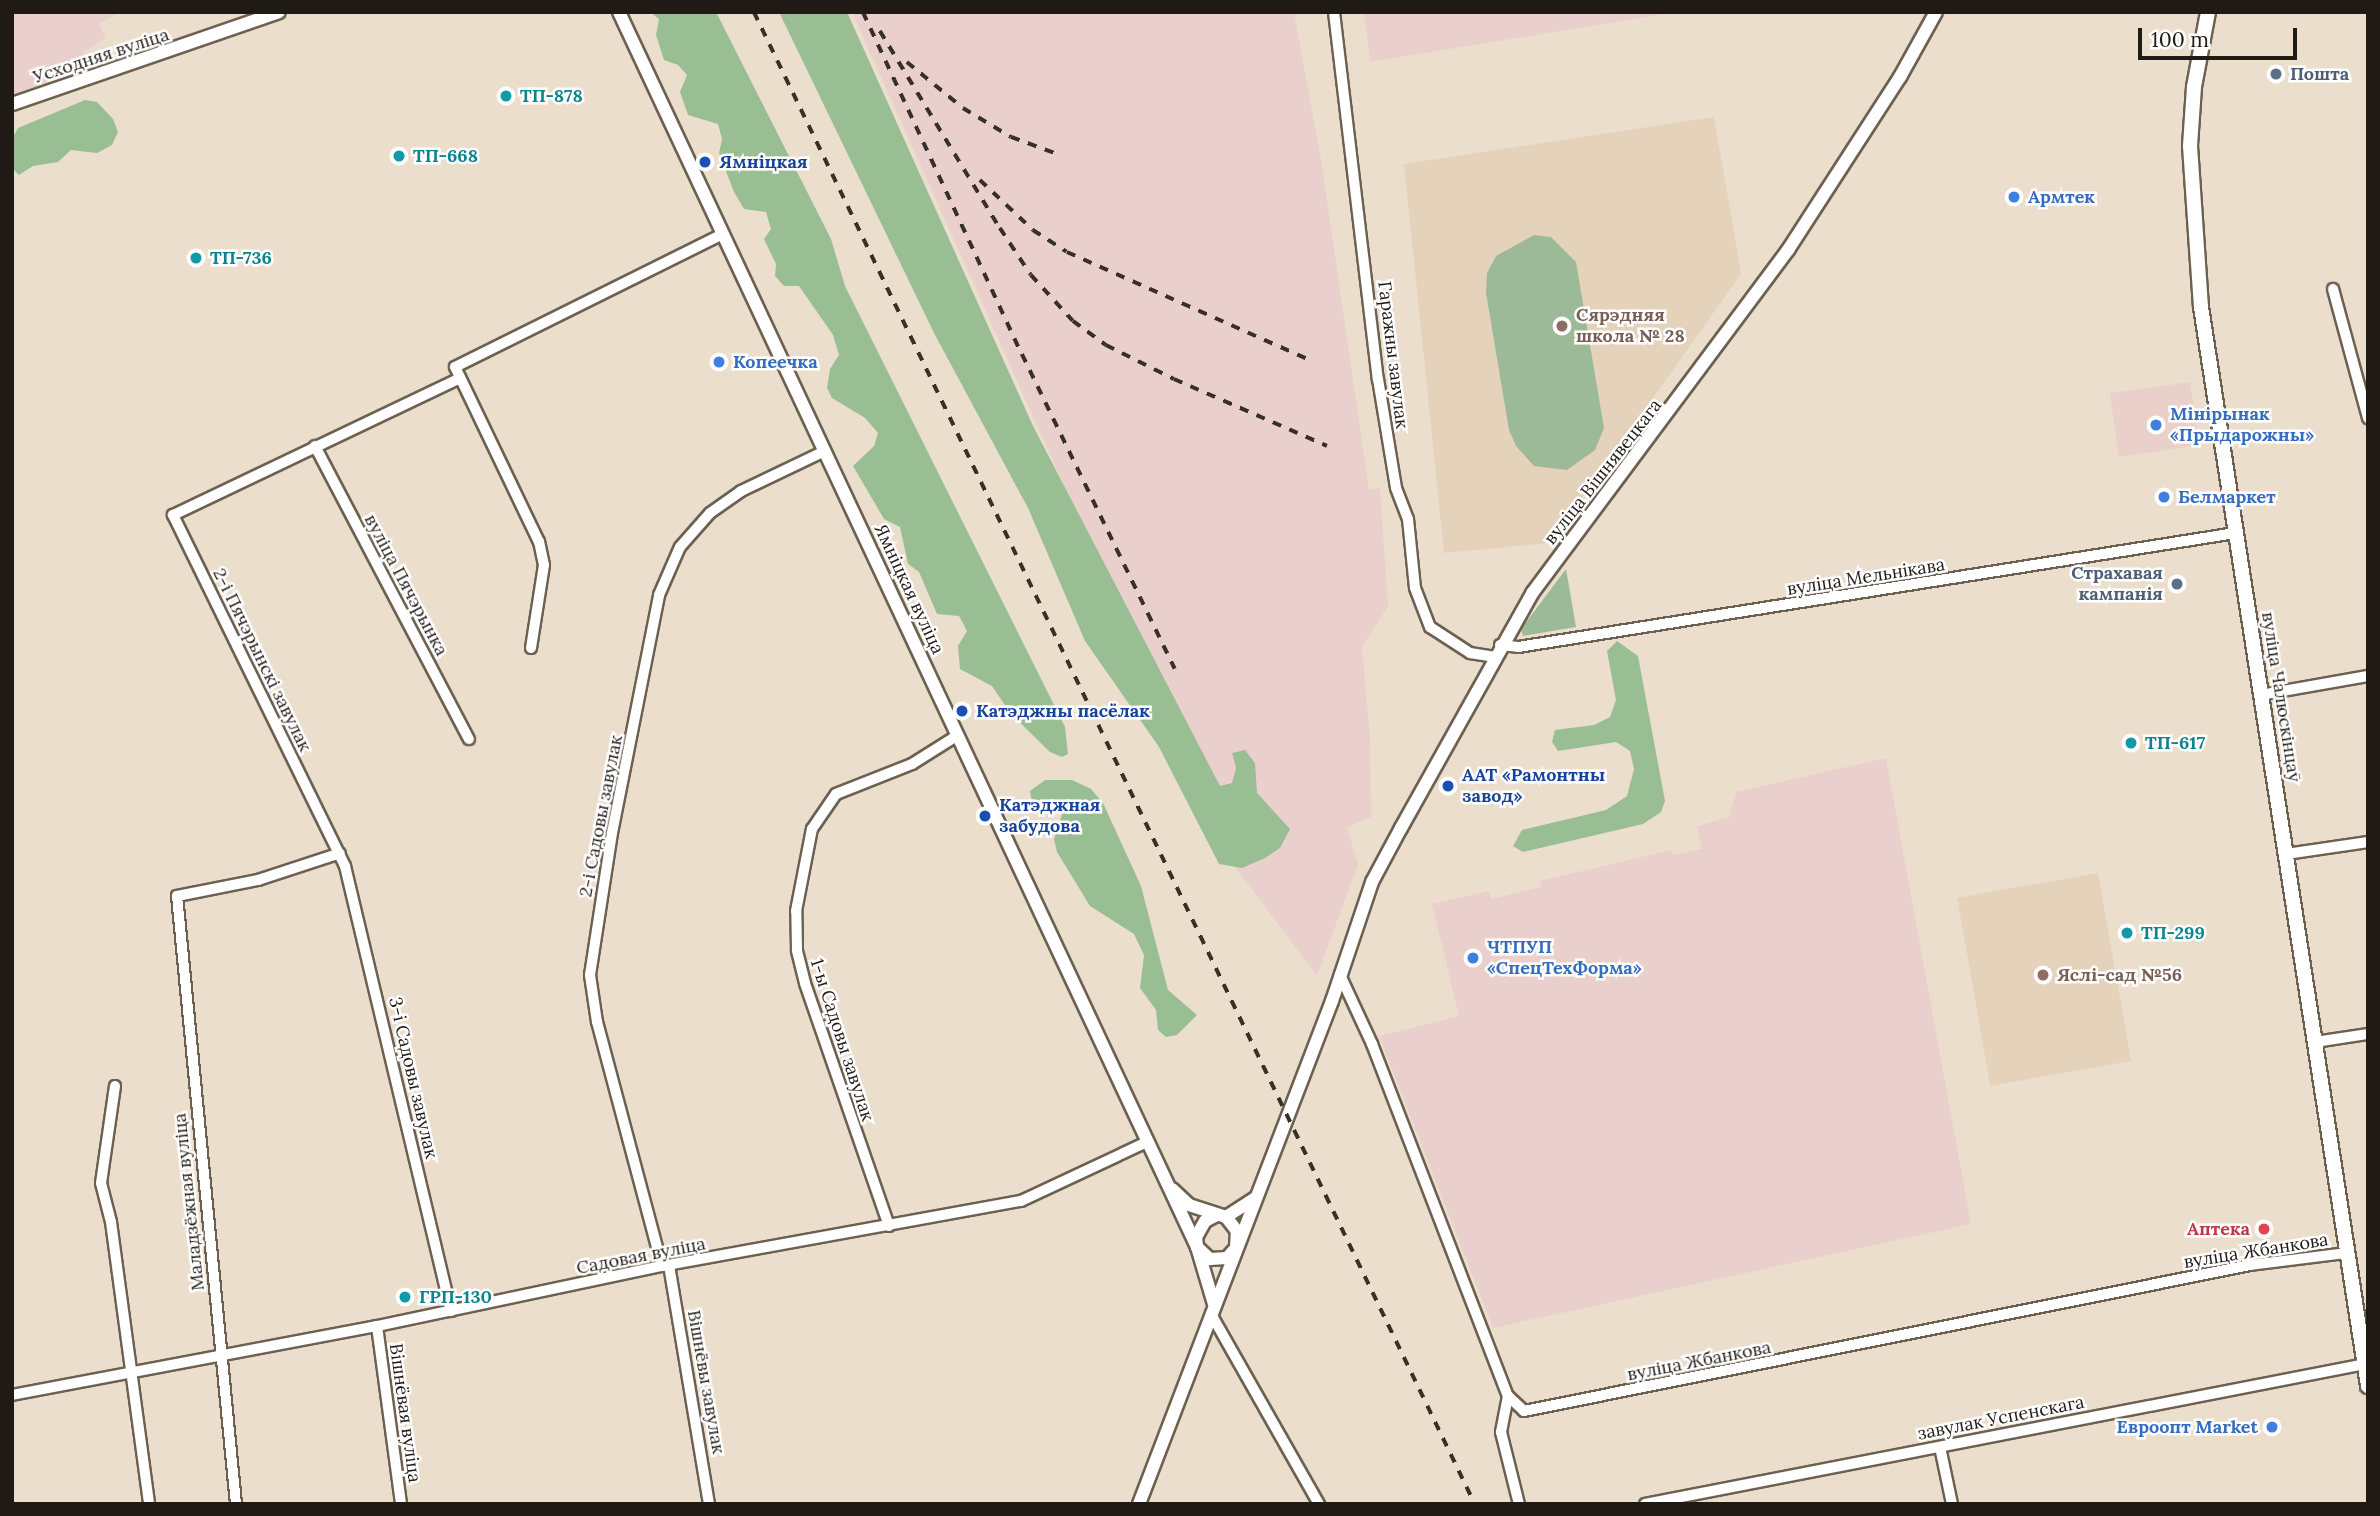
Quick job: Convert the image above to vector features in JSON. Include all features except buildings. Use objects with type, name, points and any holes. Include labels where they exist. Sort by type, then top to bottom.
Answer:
[{"type":"main road","name":"Усходняя вуліца","points":[[12,104],[279,12]]},
{"type":"main road","name":"Ямніцкая вуліца","points":[[619,12],[1164,1182],[1197,1247],[1213,1309]]},
{"type":"main road","name":"вуліца Вішнявецкага","points":[[1139,1504],[1340,975],[1372,882],[1497,651],[1533,592],[1788,250],[1900,77],[1936,12]]},
{"type":"main road","name":"вуліца Чалюскінцаў","points":[[2208,12],[2194,87],[2190,195],[2201,307],[2347,1253],[2363,1330],[2368,1386]]},
{"type":"main road","points":[[1164,1182],[1189,1205],[1221,1216],[1237,1231],[1236,1248],[1227,1258],[1214,1260],[1197,1247],[1199,1228],[1221,1216],[1255,1198]]},
{"type":"street","name":"Гаражны завулак","points":[[1334,12],[1378,379],[1396,488],[1408,519],[1415,588],[1430,627],[1471,653],[1497,651]]},
{"type":"street","points":[[531,648],[544,565],[539,542],[455,367],[723,234]]},
{"type":"street","points":[[2333,289],[2367,412]]},
{"type":"street","points":[[315,446],[460,378]]},
{"type":"street","name":"2-і Пячэрынскі завулак","points":[[315,446],[173,515],[340,853]]},
{"type":"street","name":"вуліца Пячэрынка","points":[[315,446],[469,739]]},
{"type":"street","name":"2-і Садовы завулак","points":[[665,1266],[597,1022],[590,975],[612,833],[659,595],[680,547],[710,513],[741,491],[825,451]]},
{"type":"street","name":"вуліца Мельнікава","points":[[1497,651],[2235,533]]},
{"type":"street","points":[[2260,695],[2368,676]]},
{"type":"street","name":"1-ы Садовы завулак","points":[[889,1226],[805,983],[796,939],[797,904],[812,829],[836,794],[912,764],[958,736]]},
{"type":"street","points":[[2286,854],[2368,842]]},
{"type":"street","name":"Маладзёжная вуліца","points":[[236,1504],[177,896],[257,880],[340,853]]},
{"type":"street","name":"3-і Садовы завулак","points":[[340,853],[369,956],[451,1311]]},
{"type":"street","points":[[1340,975],[1372,1044],[1508,1396],[1502,1432],[1519,1504]]},
{"type":"street","points":[[2315,1042],[2368,1034]]},
{"type":"street","points":[[115,1086],[101,1183],[111,1222],[149,1504]]},
{"type":"street","name":"Садовая вуліца","points":[[12,1395],[377,1326],[665,1266],[1021,1201],[1147,1142]]},
{"type":"street","name":"вуліца Жбанкова","points":[[1508,1396],[1524,1411],[2250,1265],[2347,1253]]},
{"type":"street","name":"Вішнёвы завулак","points":[[665,1266],[709,1504]]},
{"type":"street","points":[[1213,1309],[1319,1504]]},
{"type":"street","name":"Вішнёвая вуліца","points":[[377,1326],[401,1504]]},
{"type":"street","name":"завулак Успенскага","points":[[1645,1504],[2365,1364]]},
{"type":"street","points":[[1940,1447],[1952,1504]]},
{"type":"shaded area","points":[[12,12],[120,12],[99,24],[106,38],[83,52],[89,65],[12,95]]},
{"type":"shaded area","points":[[852,12],[1294,12],[1321,159],[1369,489],[1380,488],[1388,606],[1362,647],[1370,738],[1371,817],[1347,827],[1358,864],[1317,976],[1234,866]]},
{"type":"shaded area","points":[[1364,12],[1677,12],[1370,62]]},
{"type":"shaded area","name":"Сярэдняя школа № 28","points":[[1714,117],[1741,274],[1550,543],[1444,553],[1404,164]]},
{"type":"shaded area","name":"Мінірынак «Прыдарожны»","points":[[2190,382],[2199,445],[2119,457],[2110,393]]},
{"type":"shaded area","points":[[1886,758],[1971,1224],[1493,1328],[1379,1036],[1459,1016],[1432,904],[1489,891],[1491,899],[1541,887],[1540,881],[1671,850],[1673,855],[1702,849],[1697,826],[1729,817],[1736,792]]},
{"type":"shaded area","name":"Яслі-сад №56","points":[[2098,873],[2131,1061],[1990,1086],[1957,898]]},
{"type":"green space","points":[[650,12],[716,12],[831,239],[845,286],[1065,727],[1068,754],[1062,757],[1050,752],[1011,714],[992,686],[960,669],[958,646],[967,631],[959,616],[937,614],[919,572],[908,564],[900,527],[884,519],[853,466],[874,446],[878,433],[865,418],[832,398],[827,388],[830,369],[839,355],[833,335],[799,286],[784,286],[775,276],[776,264],[764,239],[771,229],[766,212],[744,209],[734,192],[719,153],[722,139],[718,124],[688,115],[680,92],[687,75],[678,65],[664,60],[656,35],[659,19]]},
{"type":"green space","points":[[779,12],[847,12],[1033,426],[1220,786],[1232,783],[1236,768],[1232,753],[1245,750],[1255,763],[1257,793],[1290,829],[1280,848],[1265,858],[1242,868],[1219,864],[1159,747],[1085,641],[1028,508],[934,333]]},
{"type":"green space","points":[[85,100],[97,102],[113,119],[118,132],[112,145],[97,153],[71,150],[58,162],[33,166],[19,175],[12,168],[12,139],[18,128]]},
{"type":"green space","points":[[1534,235],[1551,237],[1576,262],[1604,428],[1595,450],[1567,470],[1534,466],[1516,446],[1509,430],[1486,293],[1487,273],[1496,256]]},
{"type":"green space","points":[[1566,569],[1576,627],[1523,636],[1521,629]]},
{"type":"green space","points":[[1617,641],[1638,656],[1665,801],[1661,812],[1643,824],[1523,852],[1513,846],[1522,830],[1606,810],[1627,796],[1634,769],[1630,751],[1616,742],[1558,751],[1552,742],[1555,730],[1594,725],[1610,717],[1616,700],[1607,651]]},
{"type":"green space","points":[[1045,780],[1072,780],[1091,789],[1103,803],[1141,886],[1168,990],[1197,1015],[1177,1035],[1166,1037],[1158,1030],[1156,1010],[1140,988],[1144,955],[1134,934],[1090,906],[1057,852],[1054,839],[1063,811],[1058,801],[1047,803],[1041,818],[1032,804],[1030,791]]},
{"type":"railway","points":[[754,12],[1475,1504]]},
{"type":"railway","points":[[863,12],[1022,354],[1175,669]]},
{"type":"railway","points":[[880,31],[1031,275],[1073,321],[1106,345],[1174,379],[1327,446]]},
{"type":"railway","points":[[907,62],[963,108],[1011,137],[1057,154]]},
{"type":"railway","points":[[980,180],[1033,230],[1067,252],[1307,359]]},
{"type":"place","name":"Пошта","points":[[2276,74]]},
{"type":"place","name":"ТП-878","points":[[506,96]]},
{"type":"place","name":"ТП-668","points":[[399,156]]},
{"type":"place","name":"Ямніцкая","points":[[705,162]]},
{"type":"place","name":"Армтек","points":[[2014,197]]},
{"type":"place","name":"ТП-736","points":[[196,258]]},
{"type":"place","name":"Сярэдняя школа № 28","points":[[1562,326]]},
{"type":"place","name":"Копеечка","points":[[719,362]]},
{"type":"place","name":"Мінірынак «Прыдарожны»","points":[[2156,425]]},
{"type":"place","name":"Белмаркет","points":[[2164,497]]},
{"type":"place","name":"Страхавая кампанія","points":[[2177,584]]},
{"type":"place","name":"Катэджны пасёлак","points":[[962,711]]},
{"type":"place","name":"ТП-617","points":[[2131,743]]},
{"type":"place","name":"ААТ «Рамонтны завод»","points":[[1448,786]]},
{"type":"place","name":"Катэджная забудова","points":[[985,816]]},
{"type":"place","name":"ТП-299","points":[[2127,933]]},
{"type":"place","name":"ЧТПУП «СпецТехФорма»","points":[[1473,958]]},
{"type":"place","name":"Яслі-сад №56","points":[[2043,975]]},
{"type":"place","name":"Аптека","points":[[2264,1229]]},
{"type":"place","name":"ГРП-130","points":[[405,1297]]},
{"type":"place","name":"Евроопт Market","points":[[2272,1427]]}]
